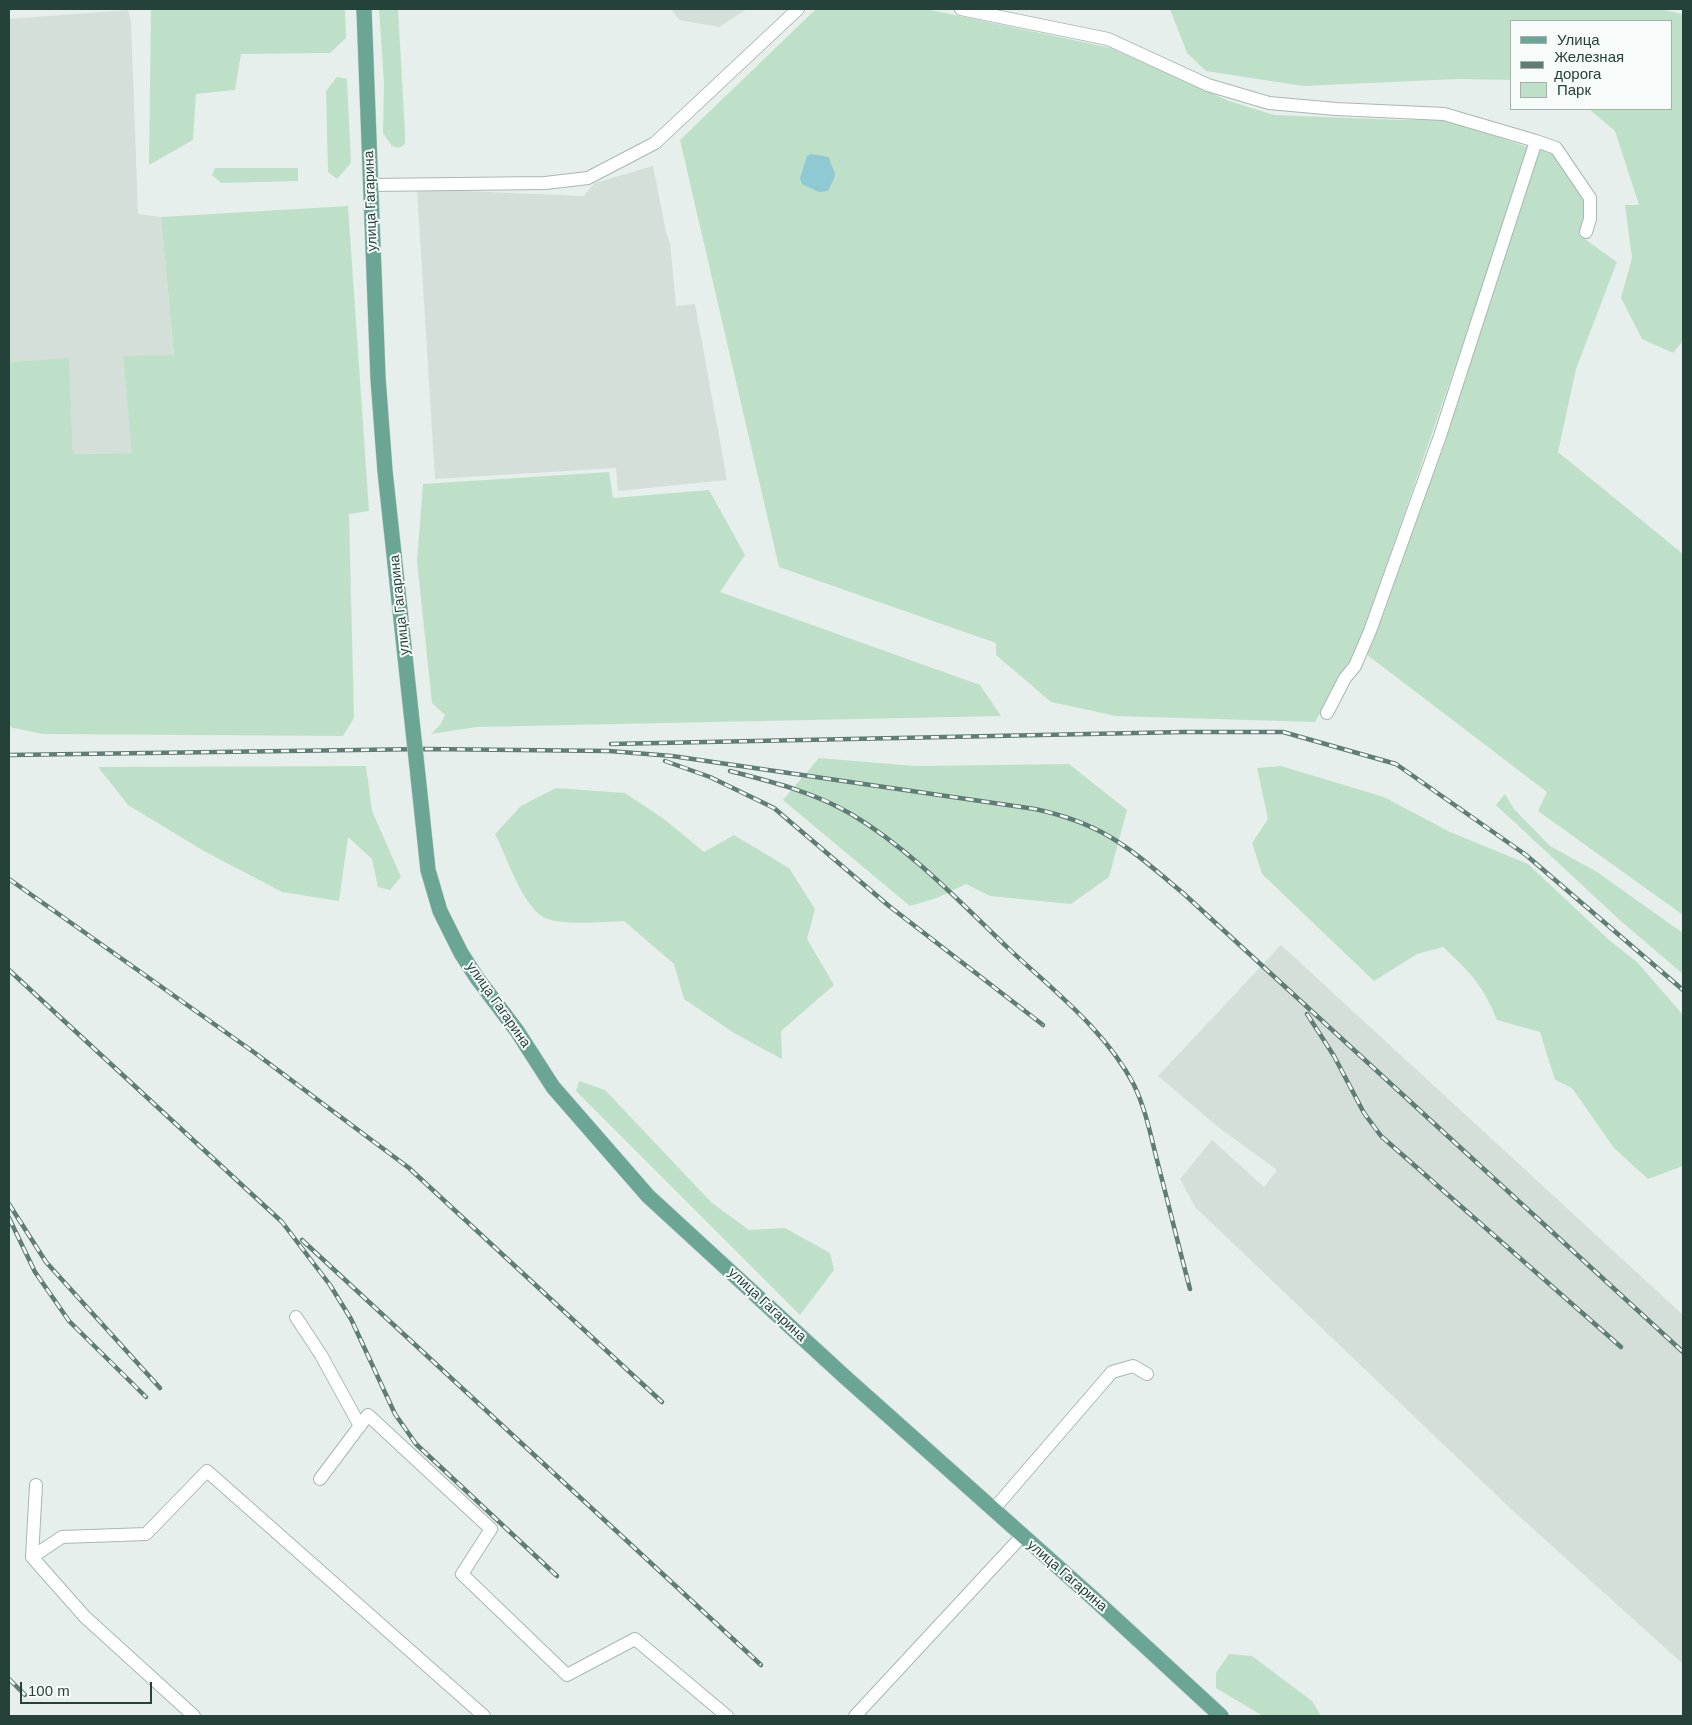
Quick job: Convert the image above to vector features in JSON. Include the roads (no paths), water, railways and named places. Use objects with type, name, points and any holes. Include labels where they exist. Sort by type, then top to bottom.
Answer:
[{"type":"main road","name":"улица Гагарина","points":[[364,9],[378,378],[385,471],[428,870],[440,911],[467,962],[517,1031],[553,1087],[648,1196],[1221,1716]]},
{"type":"street","points":[[370,185],[545,183],[588,178],[655,143],[798,9]]},
{"type":"street","points":[[961,9],[1108,39],[1208,85],[1269,103],[1336,109],[1444,114],[1556,148],[1590,198],[1590,219],[1586,232]]},
{"type":"street","points":[[1327,713],[1345,678],[1355,666],[1370,631],[1440,436],[1536,141]]},
{"type":"street","points":[[296,1317],[321,1355],[360,1426]]},
{"type":"street","points":[[993,1510],[1112,1372],[1133,1366],[1147,1374]]},
{"type":"street","points":[[320,1479],[368,1415],[492,1529],[462,1574],[567,1675],[635,1639],[727,1716]]},
{"type":"street","points":[[32,1557],[62,1538],[146,1534],[207,1471],[484,1716]]},
{"type":"street","points":[[36,1485],[32,1557],[85,1617],[194,1716]]},
{"type":"street","points":[[855,1716],[1022,1536]]},
{"type":"water","points":[[811,154],[829,157],[835,175],[828,191],[819,192],[802,184],[800,178],[807,156]]},
{"type":"railway","points":[[611,744],[1184,732],[1283,732],[1396,764],[1526,855],[1683,990]]},
{"type":"railway","points":[[9,755],[425,749],[609,751],[672,756],[1035,809],[1080,822],[1115,840],[1131,851],[1183,893],[1683,1352]]},
{"type":"railway","points":[[665,761],[710,777],[774,808],[889,906],[1043,1025]]},
{"type":"railway","points":[[730,771],[792,788],[837,806],[873,828],[934,877],[1094,1029],[1122,1065],[1134,1085],[1142,1104],[1190,1289]]},
{"type":"railway","points":[[9,879],[255,1053],[409,1168],[662,1402]]},
{"type":"railway","points":[[9,970],[282,1222],[330,1285],[351,1319],[395,1414],[416,1444],[557,1576]]},
{"type":"railway","points":[[1307,1014],[1334,1056],[1364,1113],[1381,1136],[1621,1347]]},
{"type":"railway","points":[[9,1204],[46,1262],[160,1388]]},
{"type":"railway","points":[[9,1218],[35,1272],[69,1321],[146,1397]]},
{"type":"railway","points":[[302,1240],[761,1665]]},
{"type":"railway","points":[[9,1679],[25,1695]]}]
